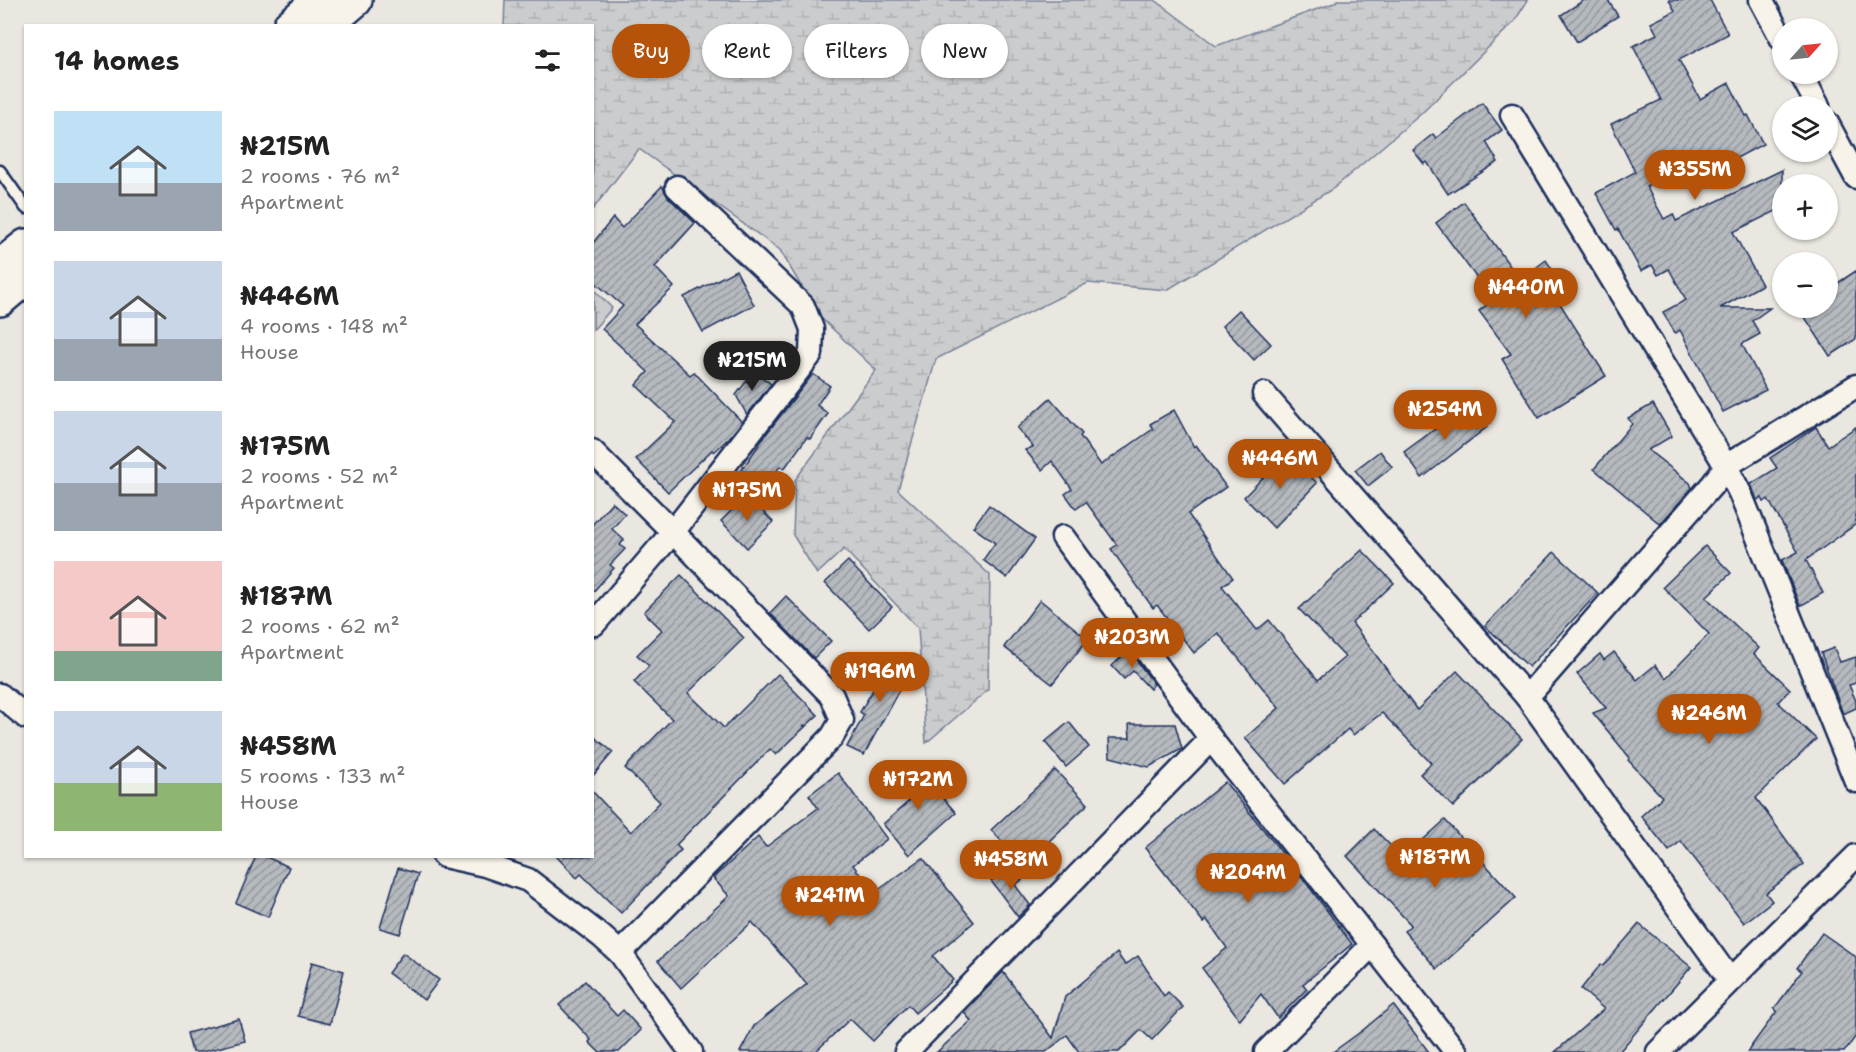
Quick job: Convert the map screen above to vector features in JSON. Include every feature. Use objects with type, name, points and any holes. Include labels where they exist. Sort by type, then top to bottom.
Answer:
[{"type":"main road","points":[[292,24],[321,0]]},
{"type":"main road","points":[[327,24],[356,0]]},
{"type":"main road","points":[[0,267],[24,248]]},
{"type":"main road","points":[[0,298],[24,279]]},
{"type":"street","points":[[1761,0],[1772,20]]},
{"type":"street","points":[[1512,115],[1726,466],[1740,493],[1856,781]]},
{"type":"street","points":[[1838,143],[1856,177]]},
{"type":"street","points":[[594,624],[673,532],[811,354],[812,329],[802,306],[677,187]]},
{"type":"street","points":[[1527,697],[1713,484],[1726,466],[1856,386]]},
{"type":"street","points":[[1264,394],[1527,697],[1730,980]]},
{"type":"street","points":[[594,454],[832,696],[842,720],[832,737],[620,953]]},
{"type":"street","points":[[1064,537],[1211,739],[1456,1052]]},
{"type":"street","points":[[0,695],[24,715]]},
{"type":"street","points":[[906,1052],[1211,739]]},
{"type":"street","points":[[1658,1052],[1856,856]]},
{"type":"street","points":[[453,858],[485,865],[528,880],[620,953],[691,1052]]},
{"type":"street","points":[[1266,1052],[1372,945]]},
{"type":"lane","points":[[0,171],[24,205]]},
{"type":"green space","points":[[505,0],[1155,0],[1216,46],[1338,0],[1528,0],[1514,22],[1422,113],[1334,188],[1167,290],[1088,283],[936,359],[898,490],[990,575],[988,690],[926,743],[918,628],[844,549],[817,574],[793,535],[795,480],[876,370],[818,315],[780,250],[639,149],[594,208],[594,24],[504,24]]},
{"type":"green space","points":[[594,290],[612,308],[594,329]]},
{"type":"building","points":[[1584,0],[1608,0],[1618,16],[1577,42],[1561,15]]},
{"type":"building","points":[[1669,0],[1710,0],[1728,34],[1679,60],[1700,99],[1729,83],[1763,144],[1701,177],[1693,163],[1646,186],[1664,219],[1673,214],[1676,221],[1772,175],[1772,213],[1733,232],[1762,285],[1720,308],[1770,308],[1752,321],[1760,334],[1742,344],[1766,390],[1723,412],[1680,330],[1675,333],[1663,312],[1686,300],[1669,269],[1658,275],[1652,265],[1641,271],[1596,193],[1635,172],[1611,124],[1661,100],[1633,46],[1657,34],[1651,23],[1675,11]]},
{"type":"building","points":[[1482,103],[1502,130],[1486,142],[1498,162],[1448,194],[1427,162],[1424,164],[1413,150],[1433,134],[1436,138]]},
{"type":"building","points":[[662,186],[668,197],[695,223],[655,267],[674,287],[635,324],[690,375],[694,372],[742,422],[729,438],[714,452],[712,450],[668,492],[636,459],[675,422],[636,385],[648,372],[602,329],[623,306],[594,282],[594,242],[613,218],[622,228]]},
{"type":"building","points":[[1464,202],[1520,280],[1546,260],[1567,292],[1557,299],[1606,376],[1539,418],[1502,359],[1511,354],[1479,311],[1493,300],[1436,223]]},
{"type":"building","points":[[736,270],[754,305],[703,332],[684,297]]},
{"type":"building","points":[[1856,271],[1856,339],[1830,356],[1805,318],[1838,318],[1838,283]]},
{"type":"building","points":[[1239,310],[1271,344],[1254,360],[1222,326]]},
{"type":"building","points":[[754,371],[771,384],[747,415],[736,395]]},
{"type":"building","points":[[813,374],[830,386],[817,405],[828,414],[810,439],[807,437],[784,469],[780,466],[758,498],[734,481],[767,433]]},
{"type":"building","points":[[1050,398],[1082,434],[1080,436],[1101,465],[1153,429],[1150,424],[1174,410],[1194,447],[1196,445],[1226,487],[1188,514],[1233,578],[1222,586],[1257,630],[1269,620],[1318,680],[1345,657],[1299,609],[1362,550],[1394,583],[1352,623],[1417,710],[1457,671],[1522,739],[1453,807],[1420,774],[1431,763],[1382,713],[1353,735],[1348,729],[1285,784],[1245,738],[1279,708],[1218,633],[1194,653],[1157,605],[1153,608],[1111,549],[1117,545],[1086,502],[1076,509],[1065,494],[1072,489],[1052,461],[1042,470],[1025,450],[1033,447],[1017,428]]},
{"type":"building","points":[[1469,404],[1487,427],[1422,478],[1404,452]]},
{"type":"building","points":[[1653,404],[1672,436],[1648,450],[1690,483],[1692,488],[1660,524],[1594,469],[1632,424],[1628,418]]},
{"type":"building","points":[[1816,427],[1828,446],[1856,427],[1856,524],[1806,560],[1823,593],[1800,606],[1782,560],[1798,552],[1768,499],[1764,502],[1762,498],[1757,500],[1751,484],[1777,468],[1770,458]]},
{"type":"building","points":[[1380,451],[1392,467],[1368,486],[1355,470]]},
{"type":"building","points":[[1287,453],[1317,483],[1274,528],[1244,497]]},
{"type":"building","points":[[747,495],[773,522],[747,548],[721,521]]},
{"type":"building","points":[[612,502],[625,514],[612,529],[624,540],[620,545],[625,549],[610,565],[614,568],[594,591],[594,523]]},
{"type":"building","points":[[989,505],[1035,539],[1007,578],[983,560],[995,543],[973,527]]},
{"type":"building","points":[[1705,546],[1731,573],[1706,597],[1759,648],[1754,654],[1790,689],[1778,702],[1816,739],[1756,798],[1804,864],[1766,893],[1772,901],[1744,923],[1681,841],[1669,851],[1641,816],[1662,797],[1628,760],[1630,758],[1593,713],[1606,708],[1577,674],[1600,654],[1604,660],[1614,652],[1637,680],[1655,665],[1666,678],[1709,634],[1663,587]]},
{"type":"building","points":[[1554,552],[1598,593],[1529,667],[1485,626]]},
{"type":"building","points":[[848,561],[892,607],[869,629],[825,583]]},
{"type":"building","points":[[681,575],[744,638],[688,693],[724,728],[778,674],[818,715],[806,726],[803,725],[805,727],[776,755],[770,749],[676,845],[681,850],[621,913],[581,874],[577,878],[558,858],[594,858],[594,793],[631,832],[660,802],[625,768],[672,719],[634,682],[649,666],[637,655],[662,630],[644,612]]},
{"type":"building","points":[[786,596],[831,641],[814,658],[770,613]]},
{"type":"building","points":[[1040,600],[1088,639],[1052,684],[1004,647]]},
{"type":"building","points":[[1834,648],[1840,662],[1856,657],[1856,683],[1849,685],[1856,701],[1856,708],[1843,714],[1821,653]]},
{"type":"building","points":[[1129,650],[1154,684],[1150,689],[1133,671],[1124,679],[1112,666]]},
{"type":"building","points":[[894,654],[913,664],[864,755],[847,747],[864,715],[860,712]]},
{"type":"building","points":[[1069,722],[1089,747],[1066,767],[1045,742]]},
{"type":"building","points":[[1129,724],[1175,724],[1182,749],[1149,767],[1110,757],[1109,738],[1130,738]]},
{"type":"building","points":[[594,737],[613,752],[594,775]]},
{"type":"building","points":[[915,765],[956,813],[909,855],[883,824],[909,801],[894,783]]},
{"type":"building","points":[[1055,770],[1088,804],[1024,865],[991,830]]},
{"type":"building","points":[[838,773],[887,839],[853,865],[874,893],[923,858],[974,922],[933,956],[953,980],[915,1013],[908,1005],[873,1041],[850,1019],[815,1052],[740,1052],[754,1026],[807,984],[752,922],[681,988],[658,961],[729,896],[713,878],[758,837],[766,847],[818,808],[809,795]]},
{"type":"building","points":[[1225,782],[1352,944],[1303,984],[1307,989],[1278,1018],[1261,994],[1240,1020],[1202,968],[1227,948],[1207,920],[1204,923],[1145,848]]},
{"type":"building","points":[[1445,820],[1516,898],[1437,969],[1404,931],[1411,925],[1347,856],[1374,829],[1403,858]]},
{"type":"building","points":[[255,858],[269,858],[289,867],[268,917],[236,903]]},
{"type":"building","points":[[1011,866],[1022,880],[1015,885],[1030,905],[1018,917],[991,881]]},
{"type":"building","points":[[398,868],[418,874],[400,934],[380,928]]},
{"type":"building","points":[[1639,924],[1691,967],[1619,1052],[1555,1052],[1604,1009],[1581,989]]},
{"type":"building","points":[[1822,933],[1856,957],[1856,1036],[1844,1052],[1747,1052],[1777,1011],[1774,1009],[1802,971],[1797,968]]},
{"type":"building","points":[[403,953],[439,980],[424,1000],[388,973]]},
{"type":"building","points":[[1117,953],[1125,965],[1138,956],[1164,996],[1168,992],[1183,1007],[1152,1040],[1141,1030],[1119,1052],[1079,1052],[1067,1035],[1046,1052],[937,1052],[971,1021],[964,1012],[1003,972],[1053,1038],[1065,997]]},
{"type":"building","points":[[312,962],[344,971],[330,1024],[298,1016]]},
{"type":"building","points":[[585,981],[617,1016],[623,1010],[641,1030],[619,1052],[599,1052],[559,1005]]},
{"type":"building","points":[[1393,1005],[1429,1052],[1333,1052],[1363,1030]]},
{"type":"building","points":[[239,1019],[245,1041],[202,1052],[192,1052],[187,1033]]}]
